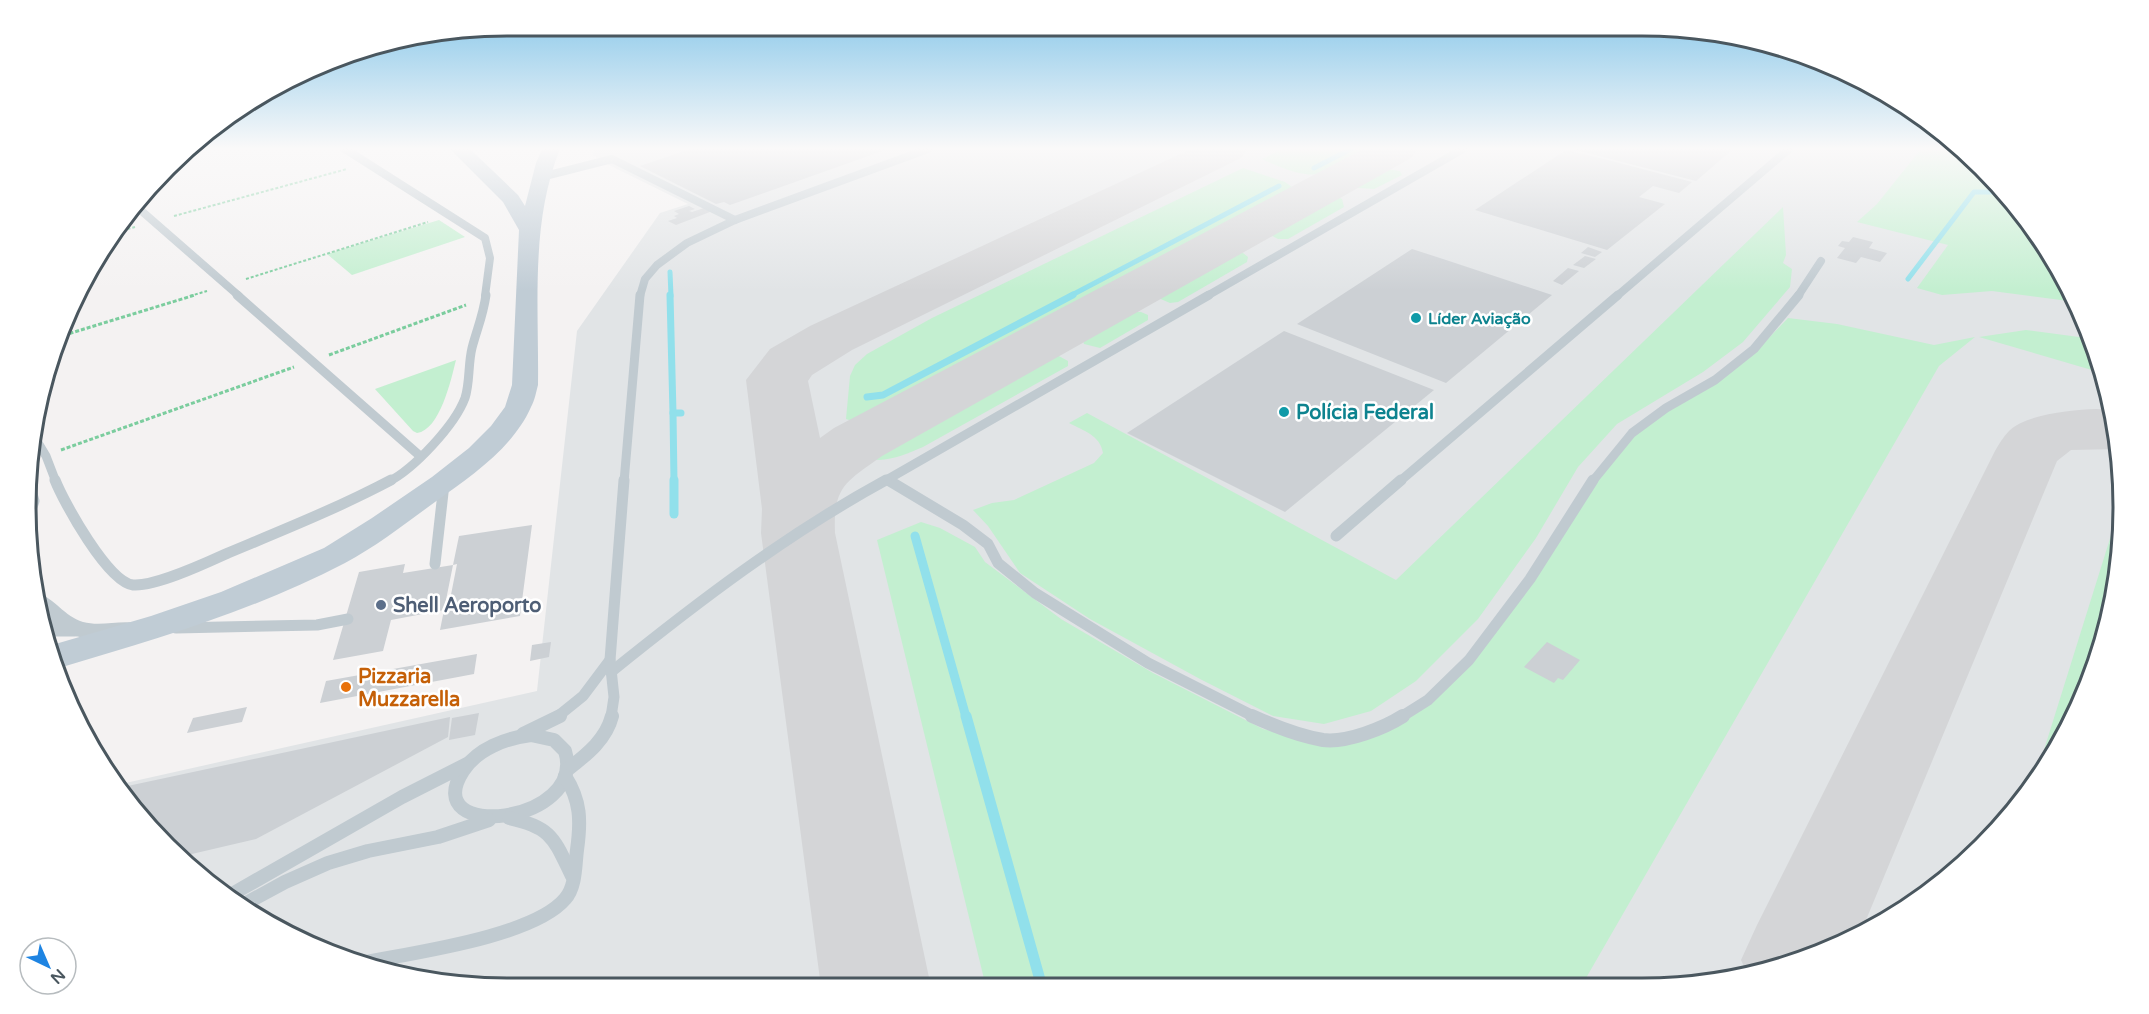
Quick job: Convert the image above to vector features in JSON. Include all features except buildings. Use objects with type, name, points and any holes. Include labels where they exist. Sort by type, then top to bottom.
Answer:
[{"type":"main road","points":[[508,196],[529,230]]},
{"type":"main road","points":[[60,655],[152,629],[277,583],[336,554],[391,520],[444,482],[492,442],[518,407],[525,385],[529,230],[537,196]]},
{"type":"street","points":[[48,612],[59,620],[88,631],[152,629]]},
{"type":"lane","points":[[40,446],[59,490],[105,566],[120,580],[133,585],[172,577],[353,500],[396,478],[452,421],[465,397],[472,348],[483,317],[490,258],[485,238],[421,196]]},
{"type":"lane","points":[[687,196],[735,220]]},
{"type":"lane","points":[[508,818],[532,808],[552,793],[566,773],[598,744],[613,716],[615,694],[611,666],[639,300],[645,279],[657,265],[679,248],[735,220],[799,196]]},
{"type":"lane","points":[[235,892],[402,797],[470,762],[491,747],[553,720],[577,704],[611,666],[841,503],[887,480],[1382,196]]},
{"type":"lane","points":[[1336,536],[1734,196]]},
{"type":"lane","points":[[141,210],[420,456]]},
{"type":"lane","points":[[887,480],[963,525],[988,544],[998,563],[1035,593],[1148,663],[1273,726],[1325,740],[1363,734],[1393,722],[1428,700],[1469,660],[1530,579],[1597,474],[1632,433],[1666,408],[1715,380],[1754,349],[1805,288],[1821,261]]},
{"type":"lane","points":[[435,564],[444,482]]},
{"type":"lane","points":[[152,629],[316,625],[348,619]]},
{"type":"lane","points":[[53,631],[88,631]]},
{"type":"lane","points":[[376,959],[530,923],[559,905],[567,896],[573,877],[581,827],[579,798],[566,773],[568,759],[564,749],[556,741],[545,737],[516,737]]},
{"type":"lane","points":[[470,762],[458,778],[455,794],[460,807],[473,816],[491,819],[508,818],[537,825],[546,831],[562,854],[573,877]]},
{"type":"lane","points":[[249,902],[328,863],[368,851],[438,837],[491,819]]},
{"type":"path","points":[[126,229],[245,196]]},
{"type":"path","points":[[70,333],[451,215]]},
{"type":"path","points":[[46,456],[484,299]]},
{"type":"shaded area","points":[[672,196],[1996,196],[2034,245],[2064,299],[2088,356],[2104,415],[2112,476],[2112,538],[2104,599],[2088,658],[2064,715],[2034,769],[1996,818],[1953,861],[1929,881],[1878,915],[1822,942],[1764,962],[1703,974],[1642,978],[476,977],[415,969],[385,962],[327,942],[271,915],[220,881],[196,861],[153,818],[125,783],[537,691],[577,331],[660,213],[688,204]]},
{"type":"green space","points":[[1184,196],[1282,196],[863,419],[852,421],[846,419],[850,376],[855,365],[867,354],[932,318]]},
{"type":"green space","points":[[1330,196],[1342,199],[1344,207],[1288,239],[1278,239],[1267,233],[1267,230]]},
{"type":"green space","points":[[1883,196],[1996,196],[2034,245],[2065,301],[1992,291],[1942,295],[1917,288],[1948,245],[1857,222]]},
{"type":"green space","points":[[1783,207],[1786,255],[1783,263],[1792,269],[1790,287],[1743,342],[1703,372],[1617,424],[1578,467],[1536,538],[1478,619],[1416,681],[1371,711],[1324,724],[1273,716],[1090,619],[1020,573],[988,526],[973,510],[992,503],[1014,500],[1094,463],[1103,453],[1099,442],[1091,434],[1069,423],[1087,413],[1396,580]]},
{"type":"green space","points":[[439,220],[465,237],[352,275],[327,254]]},
{"type":"green space","points":[[1243,253],[1248,257],[1247,262],[1178,302],[1170,303],[1156,297],[1157,291],[1163,286],[1222,254]]},
{"type":"green space","points":[[1129,311],[1148,315],[1148,320],[1100,348],[1084,344],[1083,330],[1114,313]]},
{"type":"green space","points":[[1788,318],[1837,324],[1934,345],[1975,337],[1939,366],[1586,978],[984,978],[877,540],[921,522],[940,528],[975,547],[985,562],[1061,619],[1153,673],[1263,729],[1310,741],[1391,724],[1457,675],[1625,441],[1764,343]]},
{"type":"green space","points":[[2026,330],[2081,337],[2092,370],[1979,337]]},
{"type":"green space","points":[[1045,353],[1057,355],[1068,361],[1068,366],[923,447],[882,460],[873,460],[859,453],[1033,355]]},
{"type":"green space","points":[[456,360],[448,391],[438,414],[425,430],[417,433],[375,389]]},
{"type":"green space","points":[[2112,532],[2104,599],[2088,658],[2064,715],[2042,755]]},
{"type":"waterway","points":[[1070,296],[1259,196]]},
{"type":"waterway","points":[[1908,279],[1971,196]]},
{"type":"waterway","points":[[670,272],[671,296]]},
{"type":"waterway","points":[[670,295],[673,413]]},
{"type":"waterway","points":[[867,397],[883,395],[1073,295]]},
{"type":"waterway","points":[[673,413],[681,413]]},
{"type":"waterway","points":[[673,413],[674,482]]},
{"type":"waterway","points":[[674,482],[674,514]]},
{"type":"waterway","points":[[915,536],[966,717]]},
{"type":"waterway","points":[[966,716],[1039,978]]},
{"type":"taxiway","points":[[798,509],[777,380],[791,362],[831,338],[1127,196]]},
{"type":"taxiway","points":[[798,509],[801,498],[813,479],[858,442],[1309,196]]},
{"type":"taxiway","points":[[1799,951],[2023,461],[2033,445],[2050,435],[2072,430],[2106,430]]},
{"type":"taxiway","points":[[798,509],[798,533],[875,978]]},
{"type":"place","name":"Líder Aviação","points":[[1416,318]]},
{"type":"place","name":"Polícia Federal","points":[[1284,412]]},
{"type":"place","name":"Shell Aeroporto","points":[[381,605]]},
{"type":"place","name":"Pizzaria Muzzarella","points":[[346,687]]}]
